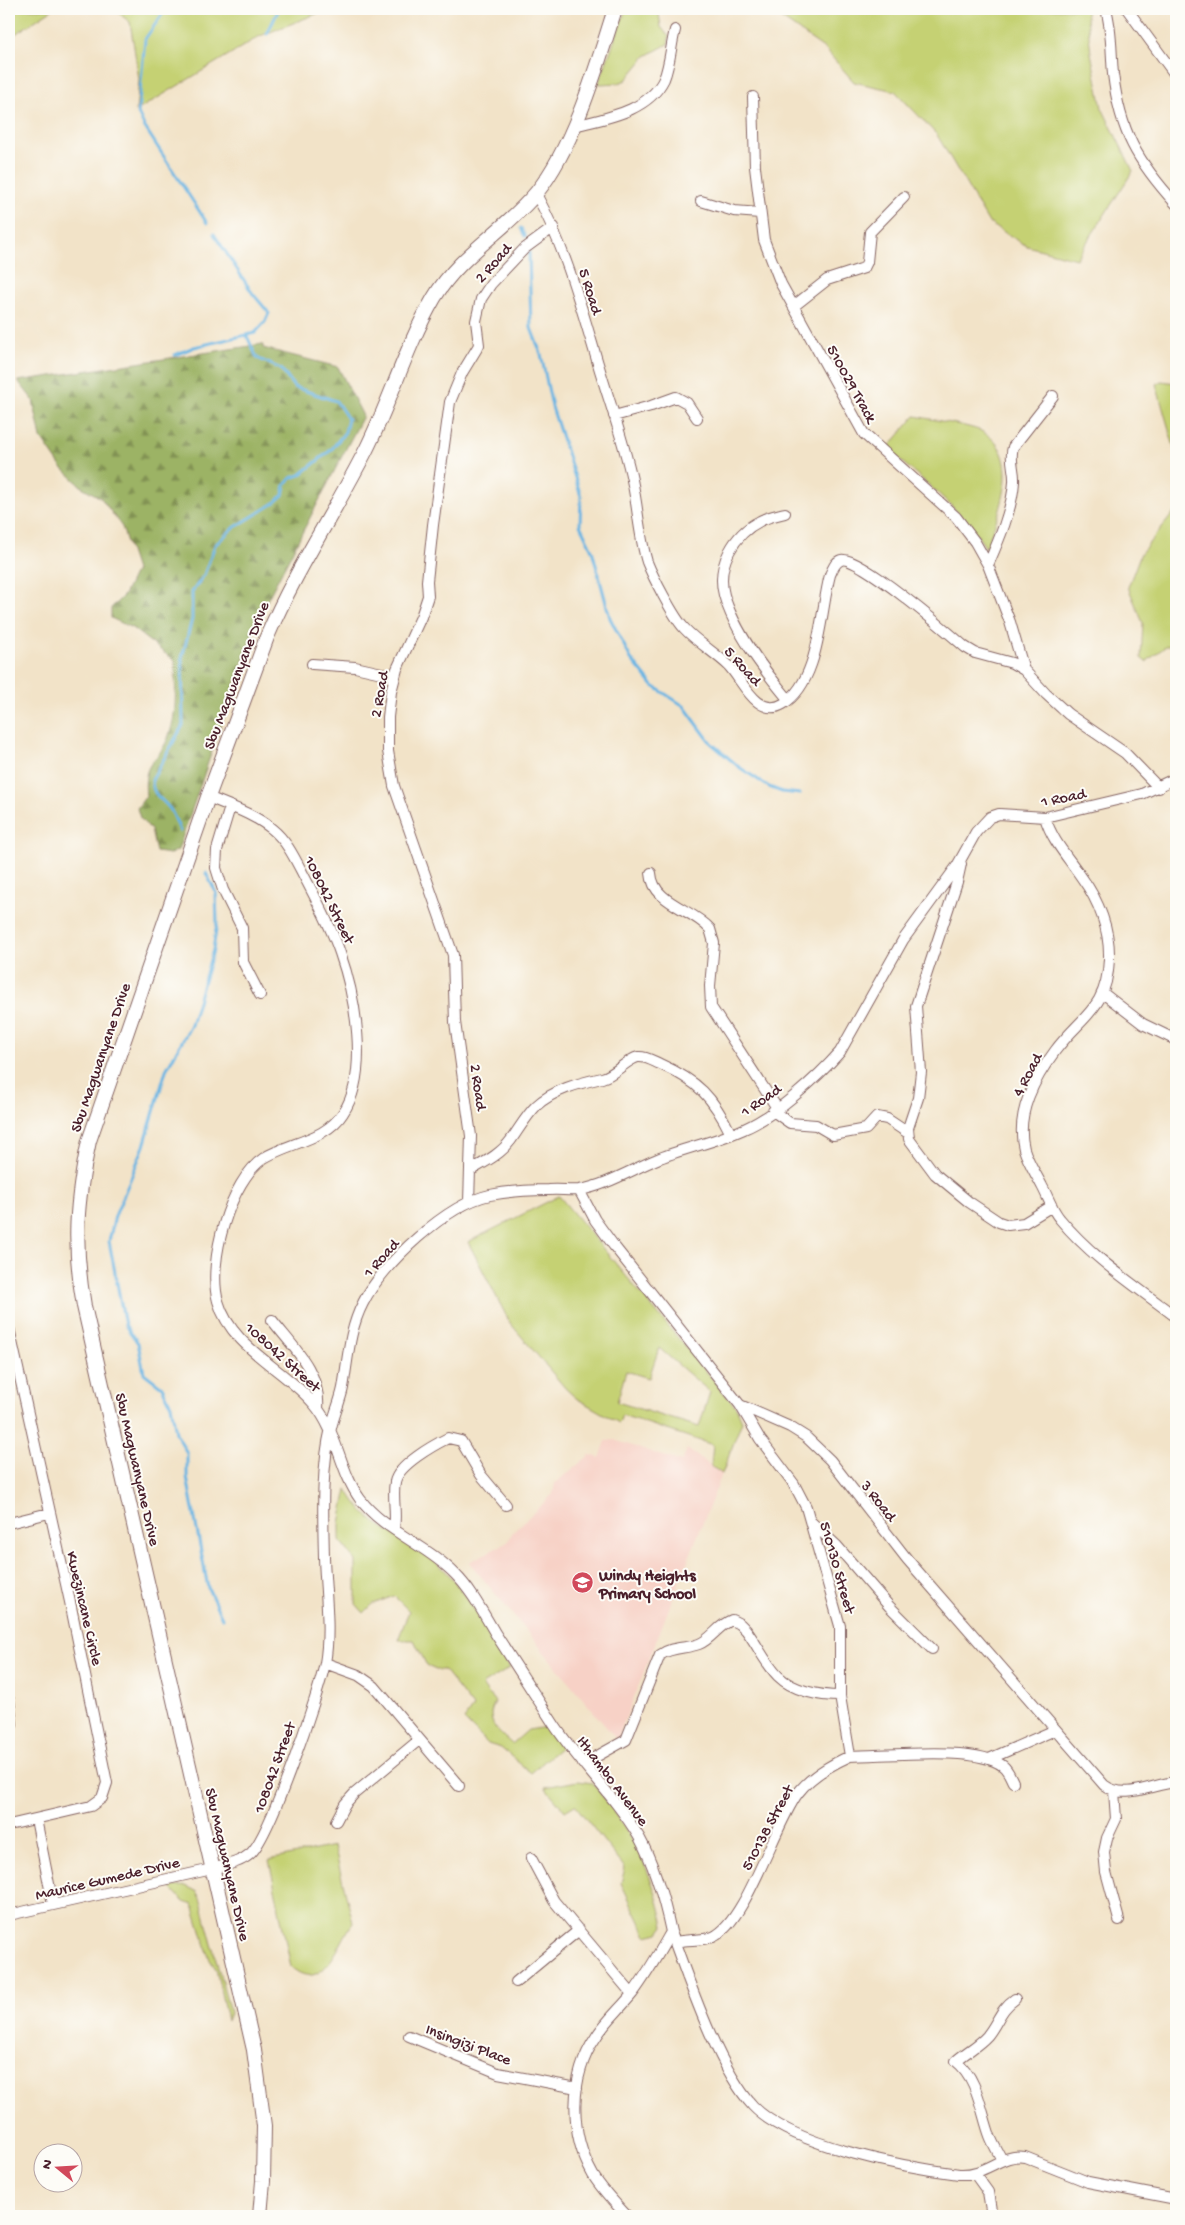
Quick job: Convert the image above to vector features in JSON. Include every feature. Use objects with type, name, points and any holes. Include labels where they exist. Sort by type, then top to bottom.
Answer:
[{"type":"main road","name":"Sbu Magwanyane Drive","points":[[260,2216],[264,2126],[254,2050],[84,1306],[76,1243],[78,1200],[89,1141],[208,797],[266,637],[284,597],[366,450],[402,364],[434,297],[455,268],[536,194],[558,161],[574,126],[615,9]]},
{"type":"street","points":[[1106,9],[1118,110],[1127,137],[1158,184],[1176,204]]},
{"type":"street","points":[[1128,9],[1176,76]]},
{"type":"street","points":[[574,126],[618,115],[639,106],[657,89],[667,70],[674,30]]},
{"type":"street","name":"510029 Track","points":[[752,97],[755,167],[760,214],[768,254],[794,306],[864,434],[956,517],[975,542],[988,565],[1018,642],[1024,670]]},
{"type":"street","name":"5 Road","points":[[536,194],[554,227],[578,295],[632,478],[648,562],[670,606],[684,627],[728,666],[756,701],[764,706],[774,707],[788,699]]},
{"type":"street","points":[[794,306],[827,280],[864,268],[867,262],[870,232],[904,197]]},
{"type":"street","points":[[701,201],[734,211],[760,214]]},
{"type":"street","name":"2 Road","points":[[469,1202],[471,1170],[470,1121],[455,1022],[452,955],[403,814],[391,770],[388,717],[395,676],[428,596],[427,581],[433,525],[450,402],[452,394],[458,386],[472,354],[479,345],[476,321],[481,299],[491,284],[524,249],[554,227]]},
{"type":"street","points":[[988,565],[998,542],[1012,494],[1014,480],[1011,457],[1013,447],[1053,396]]},
{"type":"street","points":[[614,416],[678,397],[687,403],[697,418]]},
{"type":"street","points":[[785,513],[760,520],[735,540],[725,565],[723,589],[739,629],[766,672],[788,699],[809,670],[817,648],[830,575],[835,564],[843,560],[861,566],[965,647],[975,653],[1012,663],[1024,670],[1068,714],[1125,753],[1159,788]]},
{"type":"street","points":[[312,664],[355,668],[395,676]]},
{"type":"street","name":"1 Road","points":[[331,1428],[342,1392],[351,1333],[371,1288],[392,1262],[436,1223],[469,1202],[488,1196],[521,1191],[579,1190],[598,1184],[676,1152],[731,1134],[761,1120],[828,1067],[840,1052],[903,940],[963,856],[976,832],[990,817],[999,814],[1045,817],[1142,794],[1159,788],[1176,778]]},
{"type":"street","name":"108042 Street","points":[[208,797],[272,828],[289,848],[332,930],[341,955],[350,993],[358,1063],[356,1084],[350,1100],[333,1125],[320,1133],[261,1160],[244,1176],[228,1215],[215,1271],[217,1300],[237,1334],[303,1391],[318,1408],[331,1428],[324,1491],[325,1663],[317,1691],[266,1832],[259,1844],[244,1858],[212,1869]]},
{"type":"street","points":[[230,807],[217,850],[216,868],[223,890],[242,928],[243,962],[260,995]]},
{"type":"street","name":"4 Road","points":[[1045,817],[1051,834],[1091,892],[1103,919],[1109,958],[1104,994],[1092,1012],[1051,1057],[1036,1079],[1025,1109],[1022,1133],[1024,1148],[1029,1162],[1052,1206],[1066,1226],[1113,1271],[1176,1316]]},
{"type":"street","points":[[963,856],[957,882],[916,1006],[921,1072],[918,1098],[908,1133],[912,1145],[934,1174],[969,1202],[999,1222],[1008,1225],[1024,1223],[1052,1206]]},
{"type":"street","points":[[651,873],[652,882],[658,892],[710,929],[714,943],[710,986],[711,1007],[775,1110],[790,1123],[816,1125],[833,1135],[866,1129],[877,1117],[887,1119],[908,1133]]},
{"type":"street","points":[[1104,994],[1143,1024],[1176,1040]]},
{"type":"street","points":[[471,1170],[498,1153],[509,1142],[535,1107],[544,1099],[583,1082],[605,1077],[636,1057],[645,1057],[671,1069],[697,1086],[718,1108],[731,1134]]},
{"type":"street","name":"3 Road","points":[[579,1190],[595,1220],[614,1246],[740,1405],[790,1427],[818,1446],[907,1559],[1055,1730],[1104,1784],[1114,1791]]},
{"type":"street","points":[[272,1320],[314,1377],[318,1391],[318,1408]]},
{"type":"street","name":"Kwezincane Circle","points":[[9,1328],[96,1721],[107,1783],[102,1798],[91,1806],[9,1825]]},
{"type":"street","name":"510130 Street","points":[[740,1405],[760,1439],[794,1484],[810,1522],[840,1626],[840,1696],[850,1756]]},
{"type":"street","name":"Ithambo Avenue","points":[[331,1428],[355,1491],[376,1517],[436,1557],[465,1585],[555,1727],[640,1839],[660,1886],[671,1932],[693,1989],[722,2056],[740,2089],[754,2107],[774,2122],[798,2135],[826,2146],[949,2173],[975,2174]]},
{"type":"street","points":[[394,1529],[396,1516],[394,1487],[396,1478],[423,1452],[448,1438],[461,1441],[481,1475],[506,1505]]},
{"type":"street","points":[[9,1523],[49,1513]]},
{"type":"street","points":[[810,1522],[837,1546],[889,1606],[932,1649]]},
{"type":"street","points":[[584,1764],[626,1740],[660,1655],[668,1650],[700,1644],[722,1624],[732,1620],[746,1630],[778,1676],[787,1682],[814,1693],[840,1696]]},
{"type":"street","points":[[325,1663],[367,1679],[459,1786]]},
{"type":"street","points":[[9,1700],[12,1724],[9,1735]]},
{"type":"street","points":[[989,1759],[1055,1730]]},
{"type":"street","points":[[336,1821],[345,1804],[354,1794],[420,1740]]},
{"type":"street","name":"510138 Street","points":[[675,1942],[712,1937],[724,1929],[758,1875],[798,1793],[821,1772],[850,1756],[952,1754],[989,1759]]},
{"type":"street","points":[[989,1759],[1002,1766],[1013,1782]]},
{"type":"street","points":[[1119,1920],[1106,1872],[1104,1852],[1106,1838],[1116,1819],[1114,1791],[1130,1792],[1176,1782]]},
{"type":"street","points":[[36,1819],[53,1904]]},
{"type":"street","points":[[531,1858],[554,1901],[632,1994]]},
{"type":"street","name":"Maurice Gumede Drive","points":[[9,1914],[212,1869]]},
{"type":"street","points":[[516,1982],[579,1930]]},
{"type":"street","points":[[627,2216],[600,2184],[583,2152],[575,2117],[577,2088],[580,2070],[595,2038],[632,1994],[653,1965],[671,1932]]},
{"type":"street","points":[[1002,2160],[990,2138],[982,2107],[964,2068],[956,2062],[984,2040],[994,2026],[1002,2009],[1015,1999]]},
{"type":"street","name":"Insingizi Place","points":[[409,2036],[498,2073],[577,2088]]},
{"type":"street","points":[[992,2216],[988,2192],[975,2174],[1002,2160],[1015,2156],[1025,2157],[1088,2182],[1176,2199]]},
{"type":"shaded area","name":"Windy Heights Primary School","points":[[614,1440],[682,1462],[687,1449],[722,1474],[617,1740],[469,1562],[508,1542],[512,1533],[553,1494],[555,1483],[590,1455],[600,1458],[606,1441]]},
{"type":"green space","points":[[9,9],[53,9],[9,38]]},
{"type":"green space","points":[[113,9],[329,9],[260,36],[136,111],[139,79],[130,22]]},
{"type":"green space","points":[[626,9],[663,9],[659,14],[661,27],[669,37],[668,44],[646,56],[626,80],[619,83],[600,84],[599,82]]},
{"type":"green space","points":[[768,9],[1086,9],[1091,53],[1102,108],[1133,171],[1076,259],[1027,246],[989,223],[937,135],[895,91],[854,82],[825,49]]},
{"type":"green space","points":[[263,344],[263,348],[338,367],[363,416],[264,606],[250,641],[178,850],[170,854],[156,852],[151,830],[140,818],[137,808],[146,796],[145,784],[148,769],[159,754],[171,729],[175,700],[175,661],[132,628],[111,618],[111,608],[124,595],[136,570],[122,527],[101,498],[82,487],[61,467],[41,438],[33,400],[18,381]]},
{"type":"green space","points":[[1161,381],[1176,383],[1176,454],[1156,384]]},
{"type":"green space","points":[[915,416],[961,425],[983,432],[996,443],[1003,456],[1006,470],[1002,503],[986,548],[953,507],[887,449]]},
{"type":"green space","points":[[1176,510],[1176,646],[1166,646],[1146,662],[1141,658],[1143,623],[1128,587],[1141,553]]},
{"type":"green space","points":[[559,1196],[736,1407],[742,1421],[722,1474],[711,1466],[713,1445],[622,1415],[619,1423],[576,1398],[566,1389],[510,1323],[468,1242]],"holes":[[[659,1348],[710,1392],[699,1427],[617,1402],[626,1371],[649,1378]]]},
{"type":"green space","points":[[347,1489],[365,1514],[374,1522],[417,1547],[442,1567],[474,1608],[510,1668],[482,1685],[495,1702],[491,1715],[494,1726],[512,1744],[528,1730],[547,1727],[562,1746],[531,1773],[501,1748],[488,1744],[464,1720],[473,1707],[444,1670],[436,1670],[427,1666],[414,1640],[398,1640],[409,1611],[394,1596],[373,1604],[364,1613],[356,1604],[356,1561],[340,1541],[340,1523]]},
{"type":"green space","points":[[578,1781],[592,1783],[628,1832],[646,1867],[653,1886],[664,1926],[659,1933],[647,1936],[621,1883],[625,1868],[575,1805],[565,1811],[545,1787]]},
{"type":"green space","points":[[334,1846],[353,1923],[329,1963],[321,1971],[313,1975],[303,1974],[291,1967],[269,1860]]},
{"type":"green space","points":[[186,1886],[196,1891],[200,1898],[230,2013],[227,2021],[216,1969],[210,1960],[193,1905],[184,1902],[170,1887]]},
{"type":"waterway","points":[[166,9],[145,39],[138,113],[144,126],[207,223]]},
{"type":"waterway","points":[[267,34],[279,9]]},
{"type":"waterway","points":[[521,228],[525,236]]},
{"type":"waterway","points":[[175,355],[194,347],[255,333],[265,322],[269,313],[253,294],[214,234]]},
{"type":"waterway","points":[[529,252],[531,328],[541,354],[552,407],[581,496],[580,525],[592,550],[610,618],[631,659],[653,686],[684,706],[711,743],[739,767],[769,787],[782,792],[800,794]]},
{"type":"waterway","points":[[180,831],[170,809],[154,790],[152,780],[183,725],[182,658],[192,619],[192,592],[204,575],[215,545],[232,529],[273,504],[283,495],[285,485],[291,478],[300,475],[331,450],[345,432],[348,419],[336,401],[294,387],[281,369],[257,358],[247,336]]},
{"type":"waterway","points":[[206,873],[216,893],[217,923],[213,950],[191,1025],[166,1070],[144,1146],[115,1216],[109,1241],[125,1325],[138,1343],[144,1373],[162,1387],[171,1405],[176,1433],[187,1453],[187,1477],[208,1588],[222,1618]]},
{"type":"place","name":"Windy Heights Primary School","points":[[583,1583]]}]
